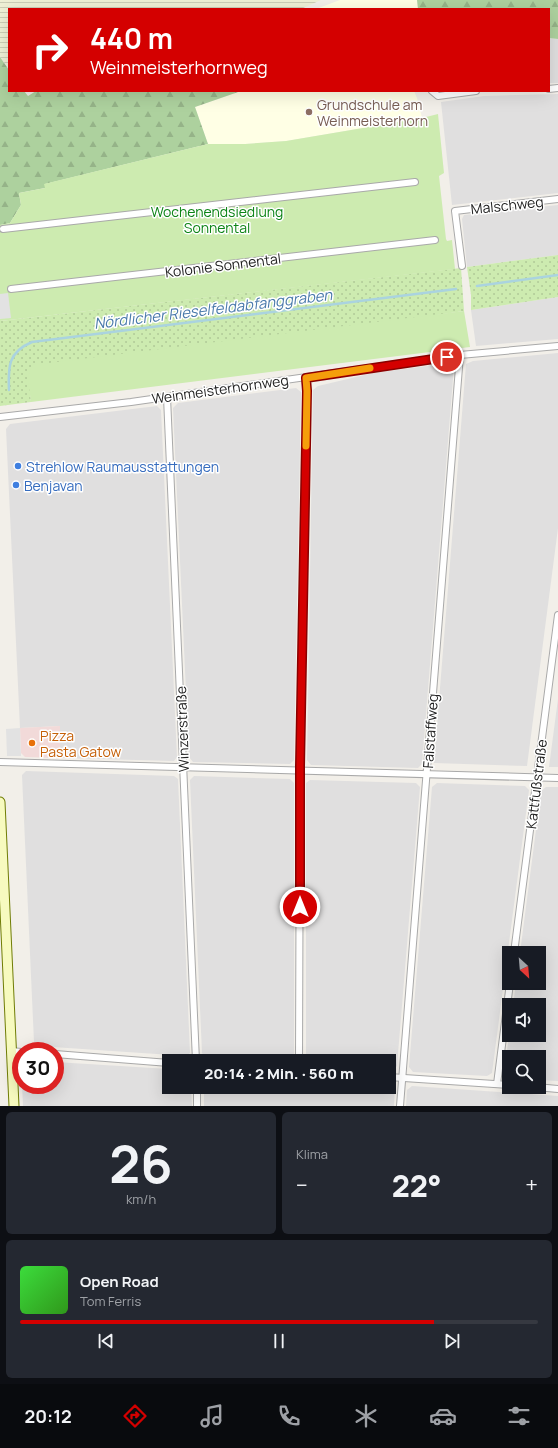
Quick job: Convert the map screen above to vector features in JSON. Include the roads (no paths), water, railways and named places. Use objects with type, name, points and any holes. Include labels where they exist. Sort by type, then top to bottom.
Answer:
[{"type":"main road","points":[[0,802],[3,948],[15,1042]]},
{"type":"main road","points":[[14,1094],[14,1106]]},
{"type":"street","points":[[433,92],[438,96],[468,92]]},
{"type":"street","points":[[3,229],[415,182]]},
{"type":"street","name":"Malschweg","points":[[462,266],[455,211],[558,199]]},
{"type":"street","name":"Kolonie Sonnental","points":[[11,289],[435,240]]},
{"type":"street","name":"Weinmeisterhornweg","points":[[0,417],[167,397],[460,355],[558,346]]},
{"type":"street","name":"Falstaffweg","points":[[400,1106],[460,355]]},
{"type":"street","points":[[299,1054],[306,378]]},
{"type":"street","name":"Winzerstraße","points":[[167,397],[196,1054]]},
{"type":"street","name":"Kattfußstraße","points":[[515,946],[558,615]]},
{"type":"street","points":[[0,762],[558,778]]},
{"type":"street","points":[[497,1084],[509,990]]},
{"type":"street","points":[[64,1055],[162,1062]]},
{"type":"street","points":[[396,1078],[502,1084]]},
{"type":"street","points":[[546,1088],[558,1089]]},
{"type":"street","points":[[197,1094],[197,1106]]},
{"type":"waterway","name":"Nördlicher Rieselfeldabfanggraben","points":[[477,286],[558,275]]},
{"type":"waterway","name":"Nördlicher Rieselfeldabfanggraben","points":[[9,390],[11,361],[18,350],[32,342],[456,289]]},
{"type":"place","name":"Grundschule am Weinmeisterhorn","points":[[309,112]]},
{"type":"place","name":"Strehlow Raumausstattungen","points":[[18,466]]},
{"type":"place","name":"Benjavan","points":[[16,485]]},
{"type":"place","name":"Pizza Pasta Gatow","points":[[32,743]]},
{"type":"park label","name":"Wochenendsiedlung Sonnental","points":[[217,220]]}]
